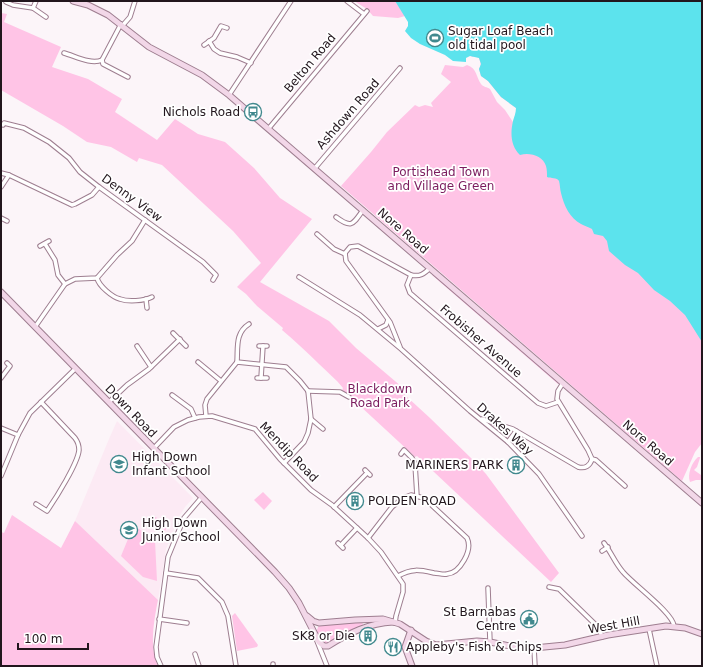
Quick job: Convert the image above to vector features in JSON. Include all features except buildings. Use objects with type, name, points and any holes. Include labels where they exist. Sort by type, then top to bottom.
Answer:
[{"type":"street","points":[[32,8],[36,1]]},
{"type":"street","name":"Nore Road","points":[[73,1],[82,2],[101,11],[122,25],[149,47],[202,75],[230,95],[702,503]]},
{"type":"street","points":[[102,60],[122,25],[130,17],[135,1]]},
{"type":"street","points":[[230,95],[291,1]]},
{"type":"street","name":"Belton Road","points":[[268,128],[366,13],[346,1]]},
{"type":"street","points":[[6,2],[32,8],[46,17]]},
{"type":"street","points":[[204,45],[214,38],[221,26],[227,28]]},
{"type":"street","points":[[209,41],[214,49],[220,53],[237,57],[251,63]]},
{"type":"street","points":[[64,53],[90,61],[102,60]]},
{"type":"street","points":[[102,60],[103,64],[128,76]]},
{"type":"street","points":[[393,68],[397,72]]},
{"type":"street","name":"Ashdown Road","points":[[315,168],[400,68]]},
{"type":"street","name":"Denny View","points":[[3,125],[4,123],[20,126],[38,135],[59,150],[79,171],[99,187],[198,258],[217,274],[213,280]]},
{"type":"street","points":[[35,140],[38,135]]},
{"type":"street","points":[[1,173],[9,175],[72,206],[92,195],[99,187]]},
{"type":"street","points":[[1,187],[9,175]]},
{"type":"street","points":[[336,217],[345,223],[350,224],[355,222],[363,210]]},
{"type":"street","points":[[1,218],[7,221]]},
{"type":"street","points":[[35,327],[64,284],[75,279],[97,278],[117,255],[132,241],[144,220]]},
{"type":"street","points":[[317,234],[321,240],[337,251],[345,254],[349,248],[358,246],[411,275],[421,276],[430,268]]},
{"type":"street","points":[[40,246],[49,241]]},
{"type":"street","points":[[45,244],[56,260],[58,275],[64,284]]},
{"type":"street","name":"Drakes Way","points":[[345,254],[346,261],[388,320],[401,349]]},
{"type":"street","name":"Frobisher Avenue","points":[[411,275],[407,285],[410,293],[538,403],[546,406],[558,402]]},
{"type":"street","name":"Drakes Way","points":[[299,277],[349,307],[378,329],[477,417],[508,442],[541,477],[582,536]]},
{"type":"street","points":[[97,278],[98,282],[108,292],[118,298],[127,300],[146,299],[152,297]]},
{"type":"street","points":[[310,290],[313,285]]},
{"type":"street","name":"Down Road","points":[[1,292],[279,576],[294,594],[306,615],[316,639]]},
{"type":"street","points":[[146,299],[147,308]]},
{"type":"street","points":[[378,329],[386,325],[388,320]]},
{"type":"street","points":[[206,416],[206,401],[237,362],[240,333],[243,328],[249,324]]},
{"type":"street","points":[[173,333],[186,346]]},
{"type":"street","points":[[109,402],[127,385],[151,367],[180,339]]},
{"type":"street","points":[[137,346],[151,367]]},
{"type":"street","points":[[263,346],[262,365],[259,378],[268,378]]},
{"type":"street","points":[[137,355],[141,351]]},
{"type":"street","points":[[198,362],[221,381]]},
{"type":"street","points":[[237,362],[287,368],[308,391],[311,419],[309,430],[305,440],[284,463]]},
{"type":"street","points":[[1,378],[9,365],[14,370]]},
{"type":"street","points":[[1,476],[18,436],[31,412],[76,368]]},
{"type":"street","points":[[563,383],[557,394],[558,402],[592,459],[596,460],[625,486]]},
{"type":"street","points":[[308,391],[340,392],[349,397]]},
{"type":"street","points":[[172,395],[191,410],[194,418]]},
{"type":"street","points":[[41,402],[73,435],[78,442],[79,447],[77,455],[58,495],[48,511]]},
{"type":"street","name":"Mendip Road","points":[[154,448],[171,430],[194,418],[206,416],[255,429],[284,463],[311,490],[334,507],[381,552],[403,584],[404,591],[394,622]]},
{"type":"street","points":[[477,417],[516,431],[581,468],[586,467],[592,459]]},
{"type":"street","points":[[311,419],[322,429]]},
{"type":"street","points":[[1,428],[18,436]]},
{"type":"street","points":[[508,442],[516,431]]},
{"type":"street","points":[[401,454],[404,450],[414,462],[418,496]]},
{"type":"street","points":[[334,507],[367,473]]},
{"type":"street","points":[[368,538],[396,503],[410,495],[425,498],[465,535],[469,542],[467,556],[456,570],[449,574],[411,570],[398,576]]},
{"type":"street","points":[[161,666],[156,648],[159,619],[170,553],[184,518],[202,497]]},
{"type":"street","points":[[36,504],[52,514]]},
{"type":"street","points":[[341,545],[357,528]]},
{"type":"street","points":[[604,543],[608,547],[621,571],[666,612],[673,620],[674,626]]},
{"type":"street","points":[[602,551],[608,547]]},
{"type":"street","points":[[166,573],[198,578],[222,602],[227,610],[236,666]]},
{"type":"street","points":[[488,588],[490,642]]},
{"type":"street","points":[[549,588],[559,589],[598,628],[602,637]]},
{"type":"street","points":[[306,615],[311,620],[319,623],[315,629],[316,639],[328,666]]},
{"type":"street","points":[[159,619],[187,623]]},
{"type":"street","points":[[368,619],[368,626]]},
{"type":"street","name":"West Hill","points":[[319,623],[381,619],[404,625],[426,641],[436,645],[477,641],[524,648],[528,646],[534,648],[565,645],[602,637],[674,626],[702,634]]},
{"type":"street","points":[[325,661],[324,652],[328,646],[352,632],[368,626],[394,622]]},
{"type":"street","points":[[649,629],[657,666]]},
{"type":"street","points":[[411,630],[405,647],[412,666]]},
{"type":"street","points":[[316,639],[321,645],[328,646]]},
{"type":"street","points":[[534,648],[535,666]]},
{"type":"street","points":[[197,655],[199,666]]},
{"type":"shaded area","name":"High Down Junior School","points":[[117,421],[193,498],[180,515],[166,549],[158,600],[75,521]]},
{"type":"green space","points":[[354,1],[395,1],[405,16],[398,18],[373,16],[367,9]]},
{"type":"green space","name":"Blackdown Road Park","points":[[1,13],[7,14],[4,22],[61,47],[52,67],[88,79],[122,99],[115,112],[157,140],[175,119],[198,134],[225,142],[254,168],[280,198],[312,219],[260,282],[329,321],[356,348],[402,387],[406,396],[472,459],[486,474],[559,573],[551,582],[417,456],[415,457],[342,390],[343,388],[337,382],[282,330],[283,328],[237,287],[261,263],[233,231],[162,165],[139,158],[137,162],[111,147],[87,142],[63,126],[1,90]]},
{"type":"green space","name":"Portishead Town and Village Green","points":[[469,53],[702,90],[702,443],[695,452],[682,481],[341,186],[387,132],[415,105],[419,107],[425,105],[433,107],[431,103],[451,82],[441,74],[445,65],[463,67],[467,65],[473,68],[481,84],[490,89],[497,102],[505,110],[513,122],[516,108],[501,97],[488,81],[481,76],[479,69],[481,64],[479,58],[475,56],[472,57]]},
{"type":"green space","points":[[432,275],[434,275],[558,384]]},
{"type":"green space","points":[[698,457],[700,458],[697,467],[694,470],[701,475],[702,473],[702,480],[690,482],[689,475],[691,468]]},
{"type":"green space","points":[[263,492],[272,501],[264,510],[254,500]]},
{"type":"green space","points":[[12,515],[61,548],[75,521],[158,600],[153,642],[155,659],[158,666],[1,666],[1,532],[4,533]]},
{"type":"green space","points":[[153,516],[169,523],[165,531],[149,525]]},
{"type":"green space","points":[[133,527],[139,529],[155,541],[157,581],[143,577],[121,556]]},
{"type":"green space","points":[[235,613],[258,645],[257,647],[237,651],[232,616]]},
{"type":"green space","points":[[353,621],[356,623],[356,621],[362,621],[363,625],[341,635],[327,644],[320,641],[316,633],[318,627],[321,625]]},
{"type":"water","points":[[395,1],[702,1],[702,342],[685,315],[670,301],[654,290],[638,273],[625,265],[609,251],[607,241],[603,236],[594,234],[592,229],[582,225],[574,218],[568,211],[564,202],[559,181],[557,179],[547,177],[546,166],[542,160],[539,157],[528,154],[520,155],[513,144],[512,135],[512,126],[516,108],[501,97],[488,81],[481,76],[479,69],[481,64],[479,58],[470,56],[466,58],[466,62],[453,61],[445,55],[420,44],[411,38],[405,31],[408,26],[408,22]]},
{"type":"place","name":"Sugar Loaf Beach old tidal pool","points":[[435,38]]},
{"type":"place","name":"Nichols Road","points":[[253,112]]},
{"type":"place","name":"High Down Infant School","points":[[119,464]]},
{"type":"place","name":"MARINERS PARK","points":[[516,465]]},
{"type":"place","name":"POLDEN ROAD","points":[[355,501]]},
{"type":"place","name":"High Down Junior School","points":[[129,530]]},
{"type":"place","name":"St Barnabas Centre","points":[[529,619]]},
{"type":"place","name":"SK8 or Die","points":[[368,636]]},
{"type":"place","name":"Appleby's Fish & Chips","points":[[393,647]]}]
